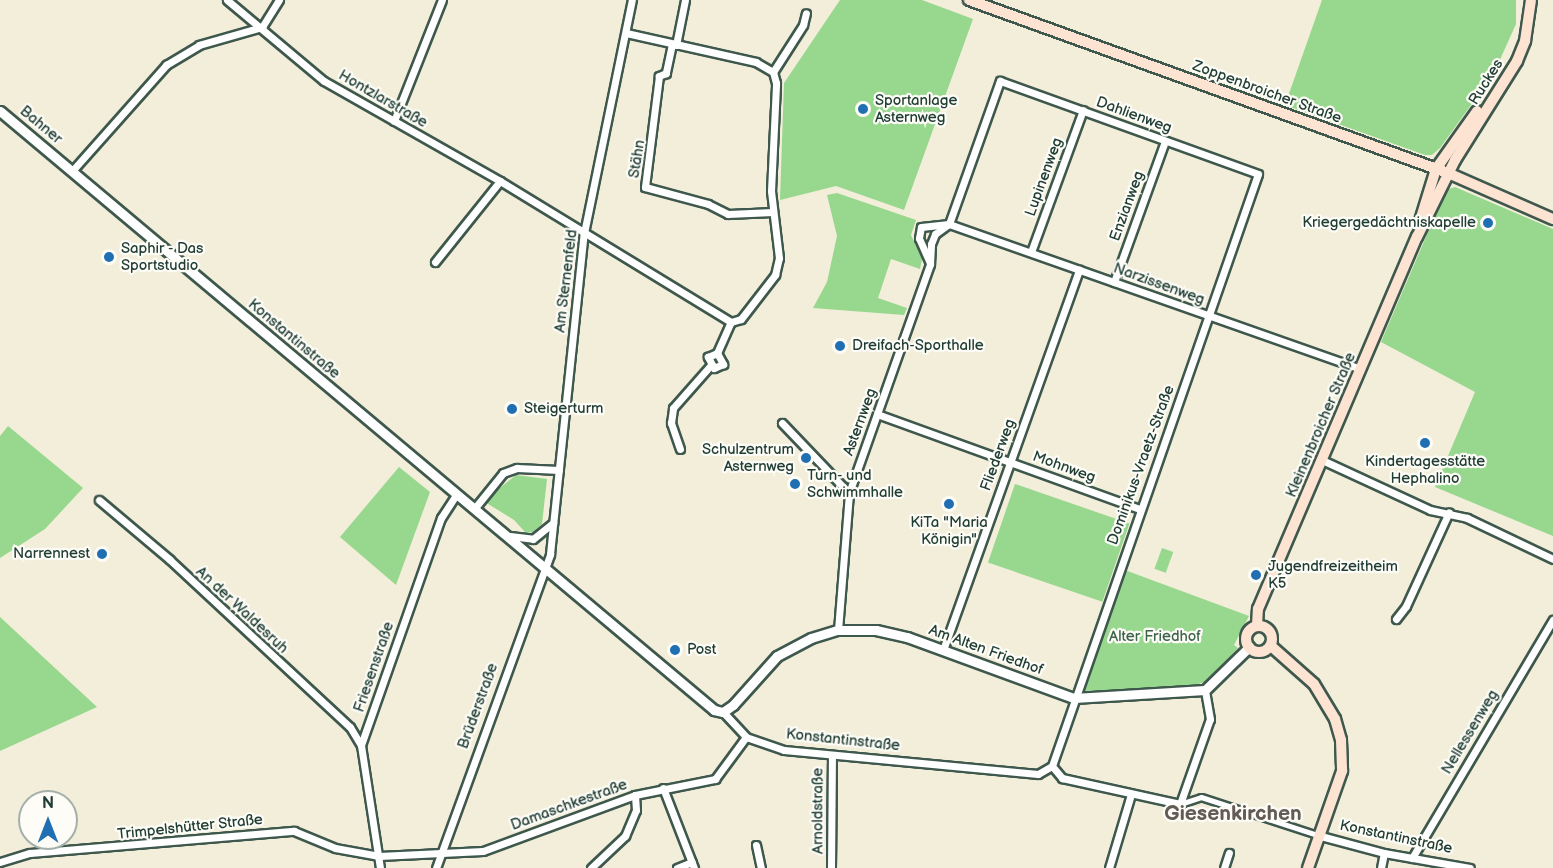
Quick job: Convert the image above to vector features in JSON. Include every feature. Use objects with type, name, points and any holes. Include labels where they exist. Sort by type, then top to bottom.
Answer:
[{"type":"main road","name":"Zoppenbroicher Straße","points":[[969,0],[1436,169],[1553,219]]},
{"type":"main road","name":"Ruckes","points":[[1436,169],[1510,58],[1520,33],[1524,0]]},
{"type":"main road","name":"Ruckes","points":[[1448,174],[1517,61],[1525,41],[1531,0]]},
{"type":"main road","name":"Kleinenbroicher Straße","points":[[1417,237],[1436,169]]},
{"type":"main road","name":"Kleinenbroicher Straße","points":[[1257,626],[1258,609],[1417,237],[1448,174]]},
{"type":"main road","points":[[1271,646],[1262,652],[1249,647],[1246,635],[1257,626],[1270,631],[1271,646],[1314,684],[1335,719],[1341,740],[1342,771],[1311,833],[1308,868]]},
{"type":"street","name":"Hontzlarstraße","points":[[227,0],[324,81],[500,181],[584,233]]},
{"type":"street","points":[[72,171],[166,65],[199,45],[262,27],[279,0]]},
{"type":"street","points":[[394,121],[442,0]]},
{"type":"street","name":"Am Sternenfeld","points":[[544,567],[553,523],[584,233],[632,0]]},
{"type":"street","points":[[674,44],[685,0]]},
{"type":"street","points":[[584,233],[731,322],[741,320],[775,275],[779,258],[773,212],[773,72],[803,25],[806,12]]},
{"type":"street","points":[[626,33],[756,62],[773,72]]},
{"type":"street","name":"Stähn","points":[[674,44],[666,73],[659,76],[645,187],[708,204],[728,214],[773,212]]},
{"type":"street","name":"Dahlienweg","points":[[1000,81],[1258,174]]},
{"type":"street","name":"Asternweg","points":[[838,630],[849,493],[930,264],[935,234],[949,224],[1000,81]]},
{"type":"street","name":"Lupinenweg","points":[[1031,252],[1083,110]]},
{"type":"street","name":"Bahner","points":[[0,111],[62,163]]},
{"type":"street","name":"Enzianweg","points":[[1114,282],[1166,141]]},
{"type":"street","name":"Konstantinstraße","points":[[62,163],[456,495],[510,536],[714,710],[723,712],[746,737],[784,750],[1038,774],[1052,765]]},
{"type":"street","name":"Dominikus-Vraetz-Straße","points":[[1052,765],[1258,174]]},
{"type":"street","points":[[435,262],[500,181]]},
{"type":"street","points":[[930,264],[918,232],[925,224],[949,224]]},
{"type":"street","name":"Narzissenweg","points":[[949,224],[1360,369]]},
{"type":"street","name":"Fliederweg","points":[[943,650],[1079,270]]},
{"type":"street","points":[[710,366],[708,357],[717,353],[731,322]]},
{"type":"street","points":[[680,449],[671,423],[673,408],[710,366],[723,364],[717,353]]},
{"type":"street","name":"Mohnweg","points":[[877,414],[1140,509]]},
{"type":"street","points":[[782,423],[849,493]]},
{"type":"street","points":[[1322,460],[1430,510],[1449,512],[1553,559]]},
{"type":"street","points":[[474,509],[504,473],[517,468],[559,470]]},
{"type":"street","name":"Friesenstraße","points":[[380,868],[361,745],[441,518],[456,495]]},
{"type":"street","name":"An der Waldesruh","points":[[99,500],[169,559],[351,727],[361,745]]},
{"type":"street","points":[[1396,619],[1406,606],[1449,512]]},
{"type":"street","points":[[510,536],[533,539],[553,523]]},
{"type":"street","name":"Brüderstraße","points":[[436,868],[439,854],[544,567]]},
{"type":"street","name":"Nellessenweg","points":[[1412,858],[1553,620]]},
{"type":"street","name":"Am Alten Friedhof","points":[[723,712],[777,656],[811,638],[838,630],[889,632],[1074,698],[1205,690]]},
{"type":"street","points":[[1180,804],[1188,786],[1211,711],[1205,690],[1249,647]]},
{"type":"street","name":"Damaschkestraße","points":[[379,856],[439,854],[489,849],[634,795],[718,777],[746,737]]},
{"type":"street","name":"Arnoldstraße","points":[[831,868],[832,755]]},
{"type":"street","points":[[1052,765],[1062,778],[1180,804],[1201,797],[1311,833]]},
{"type":"street","points":[[663,788],[693,865],[677,868]]},
{"type":"street","points":[[1109,868],[1131,794]]},
{"type":"street","points":[[591,868],[625,836],[636,810],[634,795]]},
{"type":"street","name":"Trimpelshütter Straße","points":[[0,862],[30,853],[294,831],[335,848],[379,856]]},
{"type":"street","name":"Konstantinstraße","points":[[1311,833],[1384,853],[1470,868]]},
{"type":"street","points":[[756,845],[761,868]]},
{"type":"street","points":[[1224,868],[1229,853]]},
{"type":"street","points":[[1381,868],[1384,853]]},
{"type":"green space","name":"Sportanlage Asternweg","points":[[840,0],[922,0],[973,19],[904,210],[836,186],[780,200],[784,83]]},
{"type":"green space","points":[[1322,0],[1516,0],[1516,24],[1494,73],[1440,148],[1432,155],[1425,155],[1285,105]]},
{"type":"green space","points":[[1455,187],[1553,229],[1553,536],[1435,487],[1475,392],[1381,342],[1446,190]]},
{"type":"green space","points":[[837,193],[916,220],[911,235],[922,259],[920,269],[891,259],[878,298],[907,308],[904,315],[813,308],[827,282],[837,236],[827,195]]},
{"type":"green space","points":[[8,426],[83,488],[45,529],[0,558],[0,436]]},
{"type":"green space","points":[[399,467],[430,492],[396,585],[340,537]]},
{"type":"green space","points":[[516,475],[547,479],[542,524],[533,532],[526,533],[514,520],[485,502],[491,491],[495,492]]},
{"type":"green space","points":[[1015,484],[1129,523],[1102,602],[988,562]]},
{"type":"green space","points":[[1162,548],[1173,552],[1166,573],[1154,569]]},
{"type":"green space","name":"Alter Friedhof","points":[[1122,569],[1249,616],[1234,645],[1238,648],[1207,681],[1190,687],[1084,691]]},
{"type":"green space","points":[[0,617],[97,707],[0,751]]},
{"type":"place","name":"Sportanlage Asternweg","points":[[863,109]]},
{"type":"place","name":"Kriegergedächtniskapelle","points":[[1488,223]]},
{"type":"place","name":"Saphir - Das Sportstudio","points":[[109,257]]},
{"type":"place","name":"Dreifach-Sporthalle","points":[[840,346]]},
{"type":"place","name":"Steigerturm","points":[[512,409]]},
{"type":"place","name":"Kindertagesstätte Hephalino","points":[[1425,443]]},
{"type":"place","name":"Schulzentrum Asternweg","points":[[806,458]]},
{"type":"place","name":"Turn- und Schwimmhalle","points":[[795,484]]},
{"type":"place","name":"KiTa \"Maria Königin\"","points":[[949,504]]},
{"type":"place","name":"Narrennest","points":[[102,554]]},
{"type":"place","name":"Jugendfreizeitheim K5","points":[[1256,575]]},
{"type":"place","name":"Post","points":[[675,650]]},
{"type":"district","name":"Giesenkirchen","points":[[1233,814]]}]
